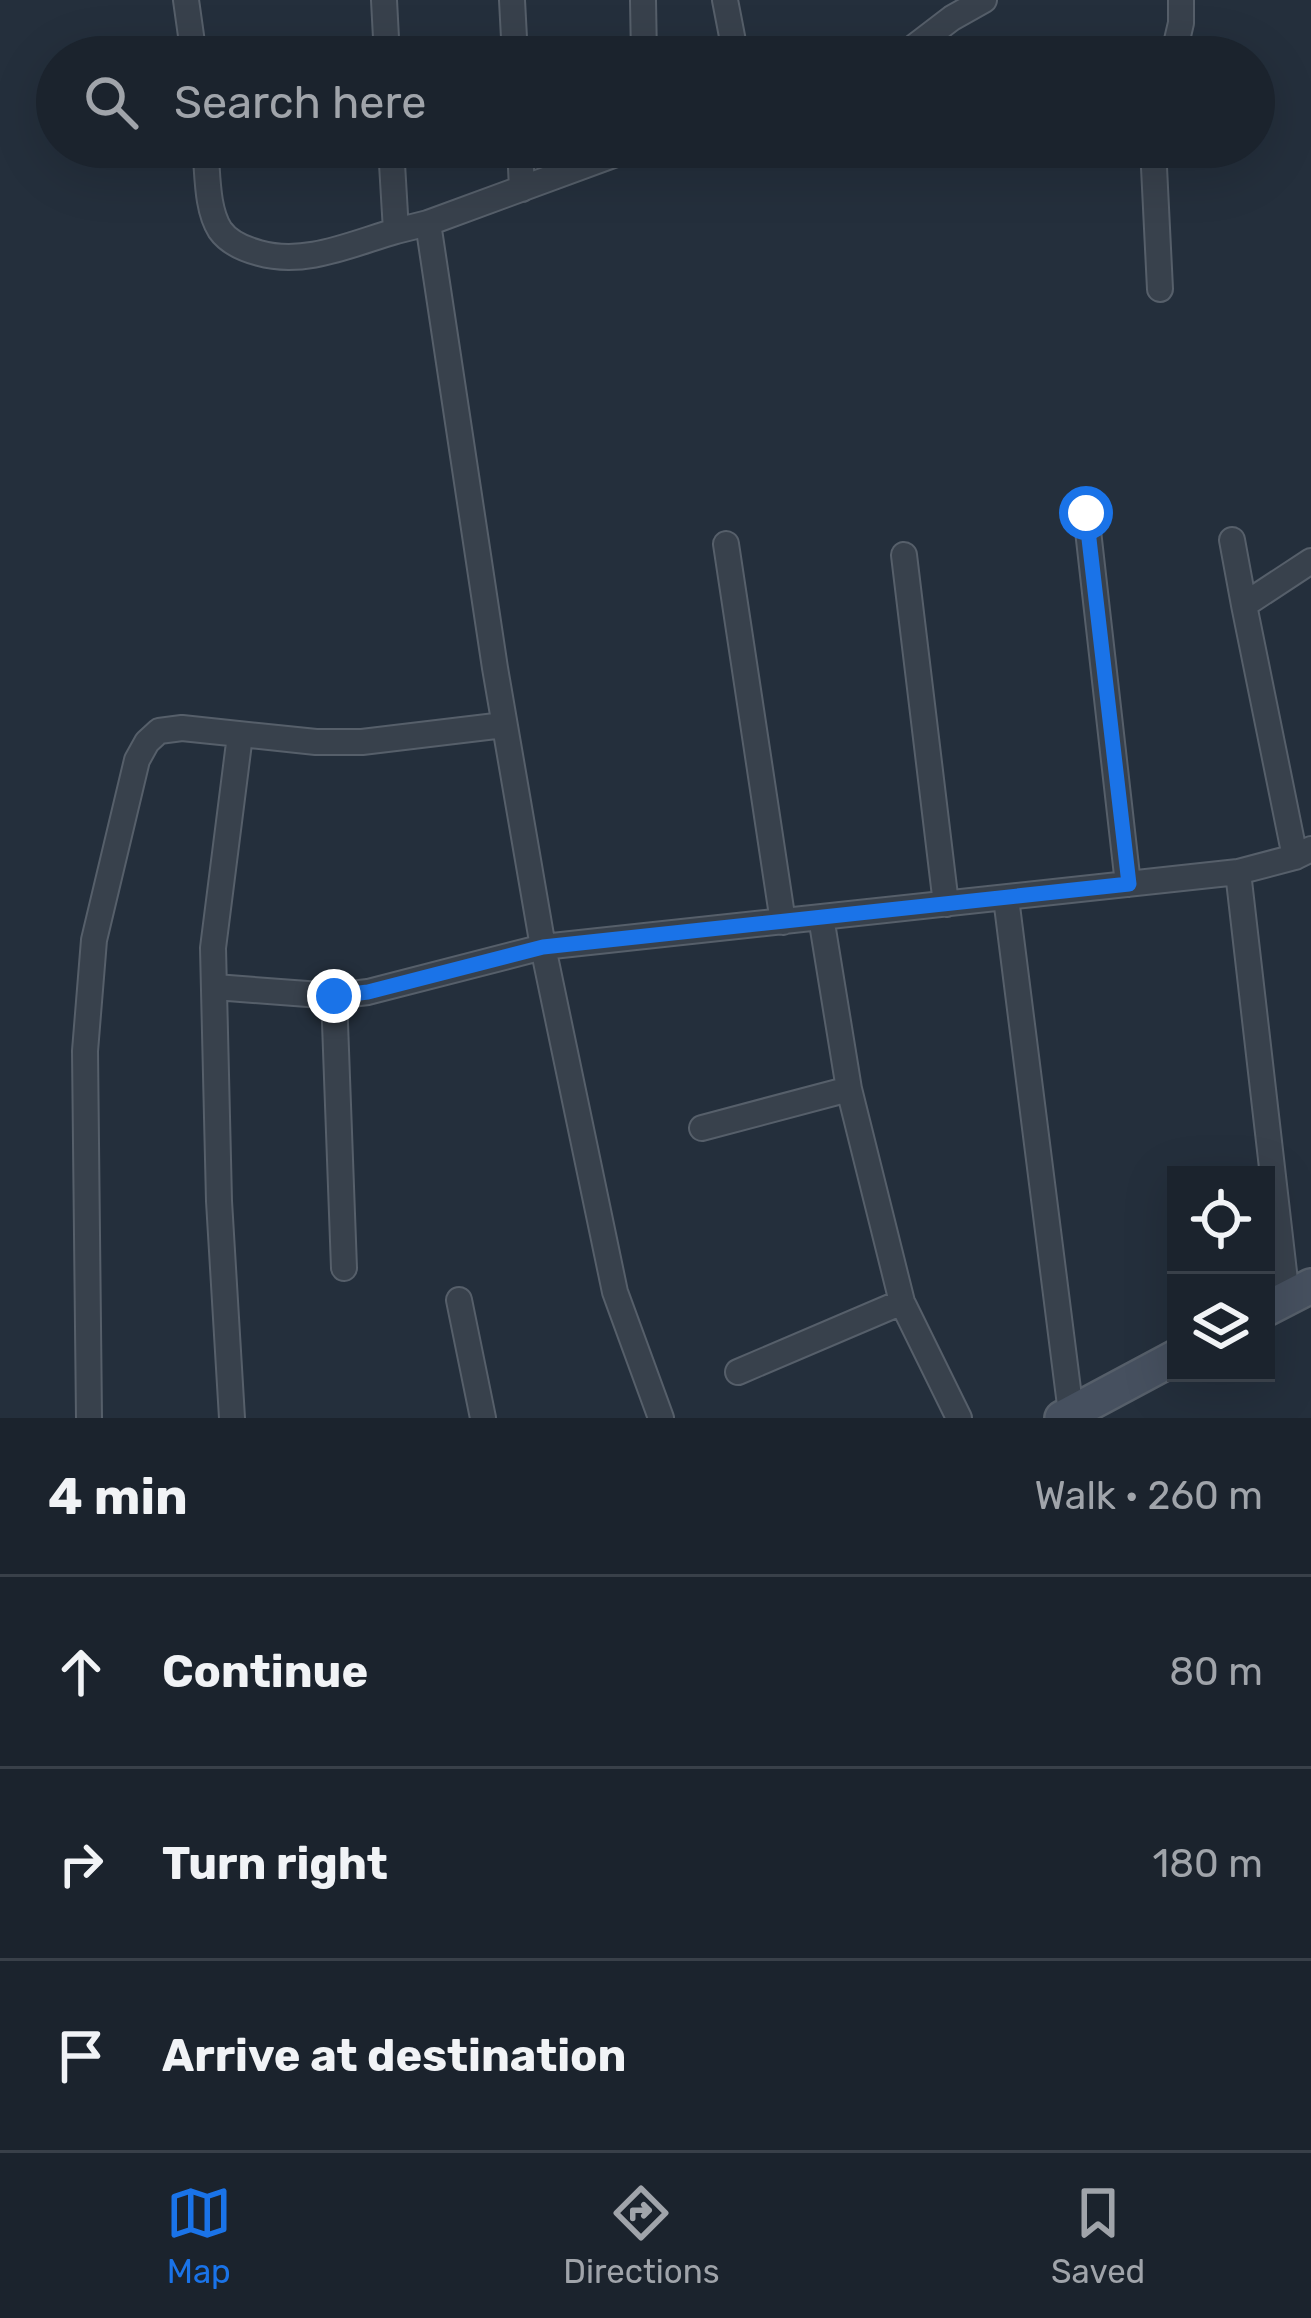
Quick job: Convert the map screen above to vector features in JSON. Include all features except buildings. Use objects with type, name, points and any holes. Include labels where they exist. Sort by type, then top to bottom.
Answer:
[{"type":"main road","points":[[1066,1416],[1167,1362]]},
{"type":"street","points":[[186,0],[191,36]]},
{"type":"street","points":[[384,0],[386,36]]},
{"type":"street","points":[[512,0],[514,36]]},
{"type":"street","points":[[643,0],[644,36]]},
{"type":"street","points":[[725,0],[732,36]]},
{"type":"street","points":[[928,36],[984,0]]},
{"type":"street","points":[[1178,36],[1181,0]]},
{"type":"street","points":[[208,168],[221,232],[241,248],[278,258],[307,257],[428,223],[578,168]]},
{"type":"street","points":[[393,168],[396,231]]},
{"type":"street","points":[[521,168],[522,189]]},
{"type":"street","points":[[1154,168],[1160,289]]},
{"type":"street","points":[[428,223],[543,947],[615,1292],[662,1418]]},
{"type":"street","points":[[1086,513],[1129,884]]},
{"type":"street","points":[[215,987],[334,996],[368,992],[543,947],[1238,872],[1303,853],[1232,540]]},
{"type":"street","points":[[726,544],[783,922]]},
{"type":"street","points":[[904,555],[946,904]]},
{"type":"street","points":[[1244,605],[1311,561]]},
{"type":"street","points":[[89,1418],[85,1051],[94,940],[137,760],[147,742],[159,730],[182,728],[362,742],[505,725]]},
{"type":"street","points":[[232,1418],[219,1201],[213,948],[240,735]]},
{"type":"street","points":[[1238,872],[1288,1298]]},
{"type":"street","points":[[1006,898],[1066,1416]]},
{"type":"street","points":[[821,917],[849,1089],[902,1301],[959,1418]]},
{"type":"street","points":[[334,996],[344,1268]]},
{"type":"street","points":[[702,1128],[849,1089]]},
{"type":"street","points":[[459,1300],[483,1418]]},
{"type":"street","points":[[738,1372],[902,1301]]},
{"type":"route","points":[[334,996],[368,992],[543,947],[1129,884],[1086,513]]}]
